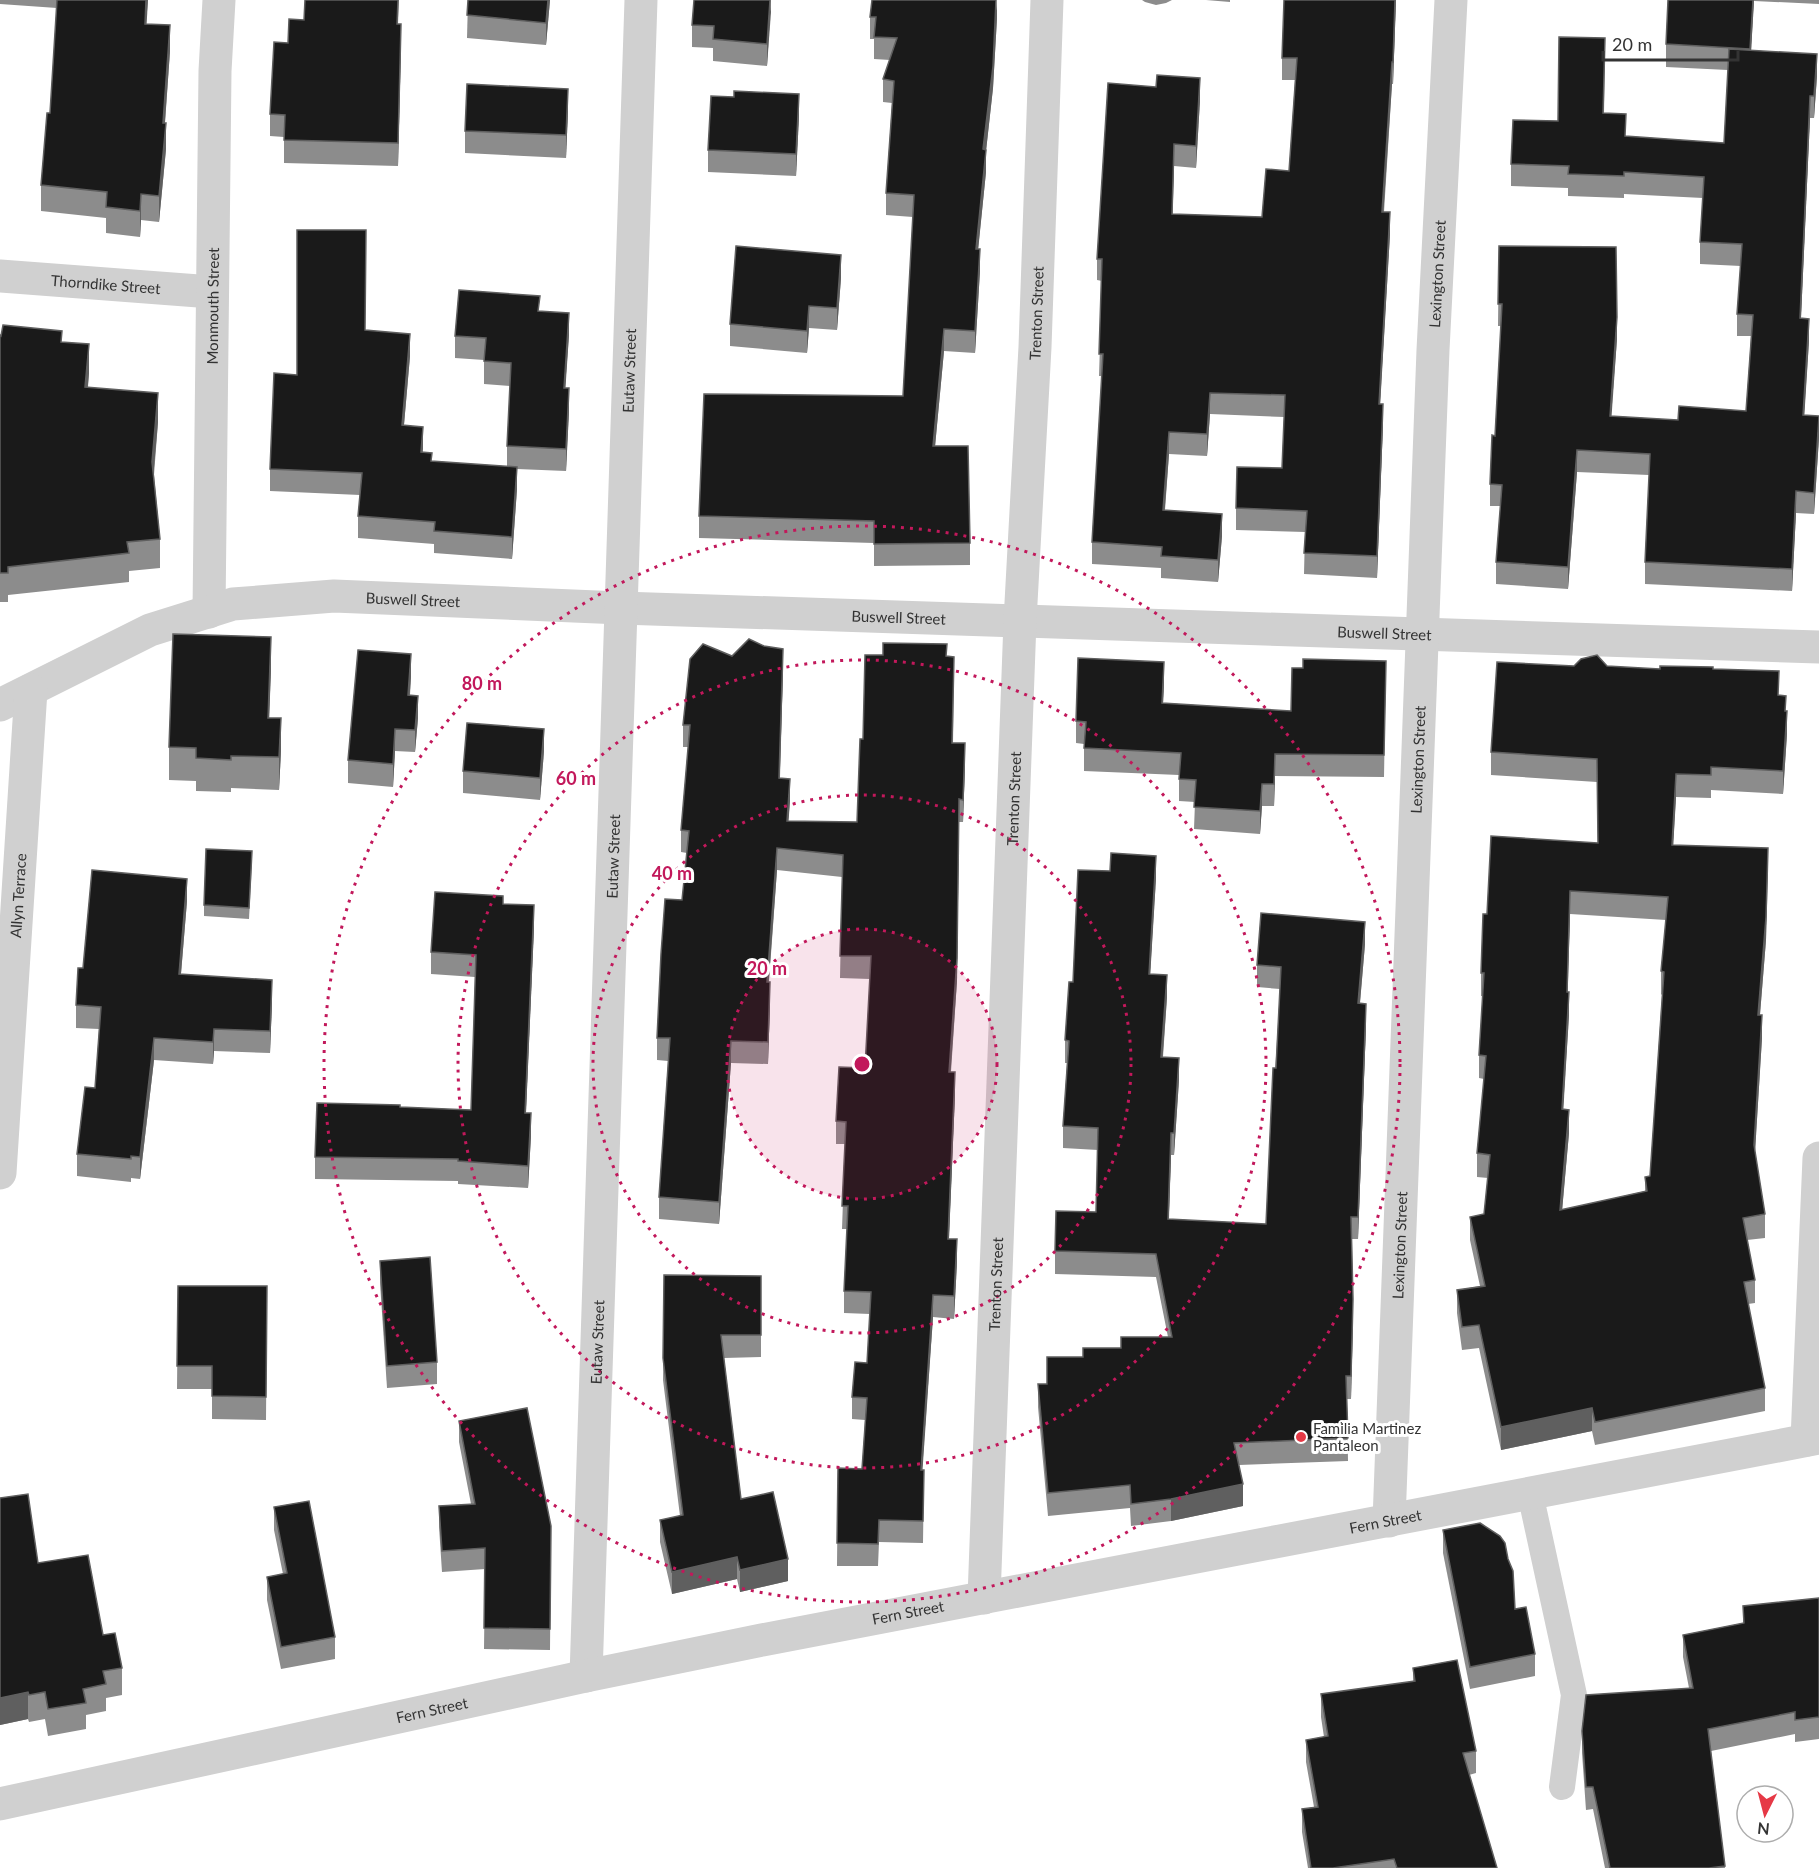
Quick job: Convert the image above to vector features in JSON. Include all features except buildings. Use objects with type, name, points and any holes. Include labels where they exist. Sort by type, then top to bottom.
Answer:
[{"type":"street","name":"Monmouth Street","points":[[209,612],[215,71],[219,0]]},
{"type":"street","name":"Eutaw Street","points":[[586,1676],[641,0]]},
{"type":"street","name":"Trenton Street","points":[[984,1598],[1020,621],[1035,347],[1047,0]]},
{"type":"street","name":"Lexington Street","points":[[1389,1521],[1433,350],[1451,0]]},
{"type":"street","name":"Thorndike Street","points":[[0,276],[212,292]]},
{"type":"street","name":"Buswell Street","points":[[0,705],[150,630],[233,604],[334,596],[621,608],[1819,647]]},
{"type":"street","name":"Allyn Terrace","points":[[0,1173],[32,690]]},
{"type":"street","points":[[1813,1439],[1819,1158]]},
{"type":"street","name":"Fern Street","points":[[0,1804],[586,1676],[1813,1439]]},
{"type":"lane","points":[[1530,1493],[1574,1695],[1562,1787]]},
{"type":"place","name":"Familia Martinez Pantaleon","points":[[1301,1437]]}]
